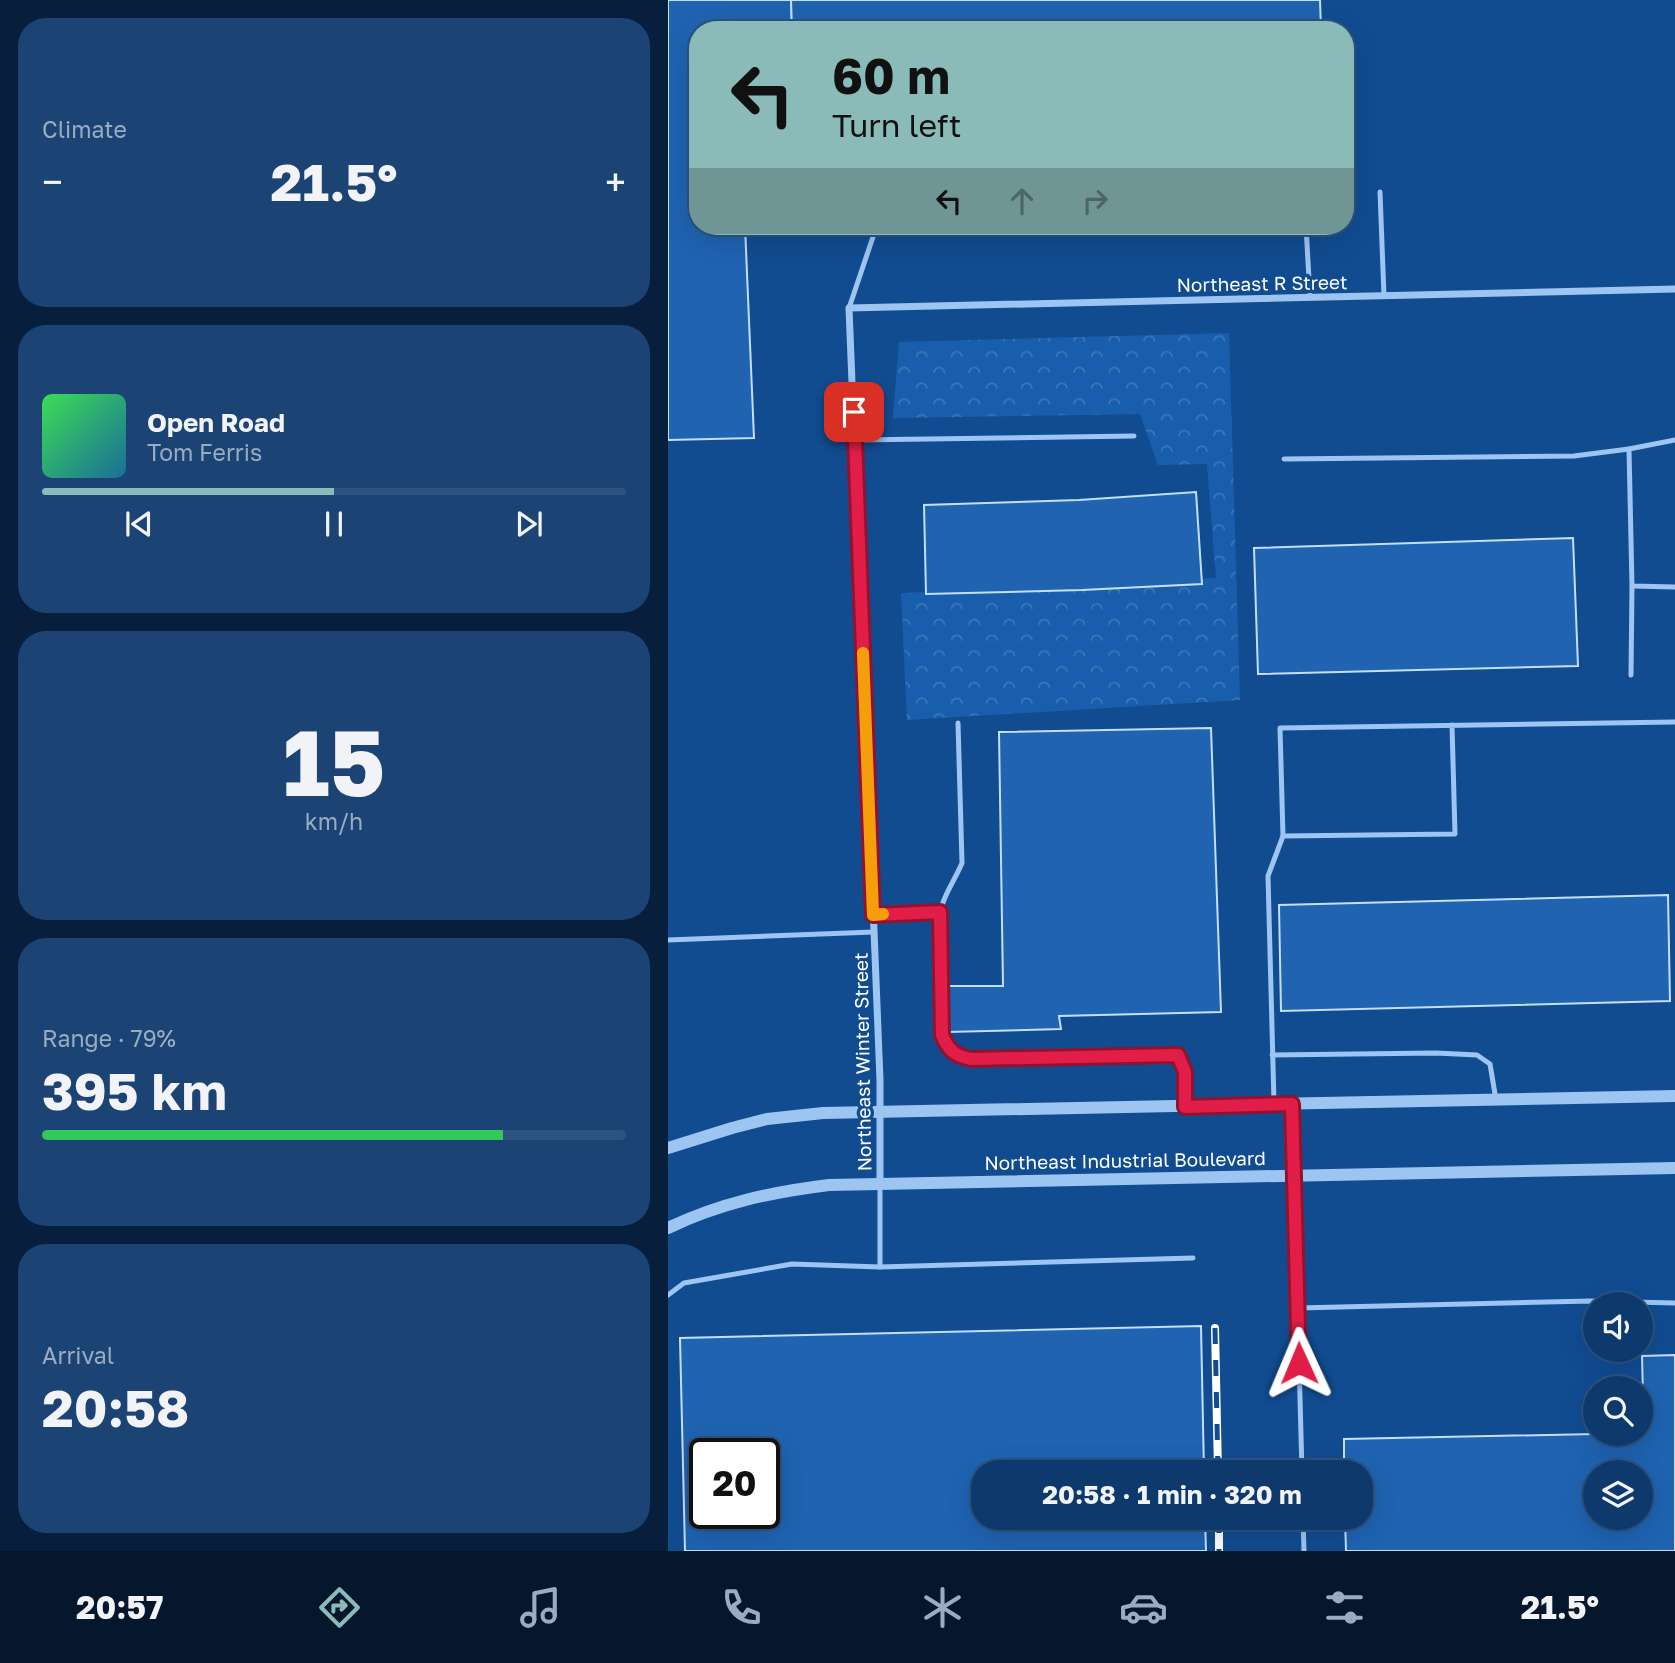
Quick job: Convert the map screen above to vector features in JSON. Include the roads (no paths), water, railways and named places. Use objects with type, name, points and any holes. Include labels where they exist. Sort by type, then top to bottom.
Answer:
[{"type":"street","name":"Northeast R Street","points":[[849,308],[1674,289]]},
{"type":"street","name":"Northeast Winter Street","points":[[849,308],[881,1113],[880,1186]]},
{"type":"street","points":[[668,1148],[768,1119],[823,1113],[1674,1096]]},
{"type":"street","name":"Northeast Industrial Boulevard","points":[[668,1228],[717,1207],[749,1198],[829,1185],[1674,1168]]},
{"type":"lane","points":[[1380,192],[1384,296]]},
{"type":"lane","points":[[849,308],[874,235]]},
{"type":"lane","points":[[1307,235],[1310,297]]},
{"type":"lane","points":[[855,440],[1134,436]]},
{"type":"lane","points":[[1284,459],[1574,456],[1674,440]]},
{"type":"lane","points":[[1629,449],[1631,675]]},
{"type":"lane","points":[[1632,586],[1674,587]]},
{"type":"lane","points":[[1274,1105],[1268,876],[1283,836],[1280,728],[1674,722]]},
{"type":"lane","points":[[958,723],[962,863],[943,897],[940,912],[942,1035],[951,1052],[971,1059],[1178,1055],[1185,1072],[1185,1107]]},
{"type":"lane","points":[[1283,836],[1455,834],[1452,725]]},
{"type":"lane","points":[[873,915],[940,912]]},
{"type":"lane","points":[[668,940],[874,932]]},
{"type":"lane","points":[[1272,1055],[1477,1055],[1490,1063],[1496,1100]]},
{"type":"lane","points":[[1292,1104],[1302,1460]]},
{"type":"lane","points":[[880,1186],[880,1266]]},
{"type":"lane","points":[[668,1295],[684,1283],[792,1264],[880,1266],[1193,1258]]},
{"type":"lane","points":[[1298,1308],[1591,1301],[1674,1303]]},
{"type":"lane","points":[[1303,1530],[1304,1551]]},
{"type":"railway","points":[[1215,1328],[1218,1460]]},
{"type":"railway","points":[[1219,1530],[1219,1551]]}]
